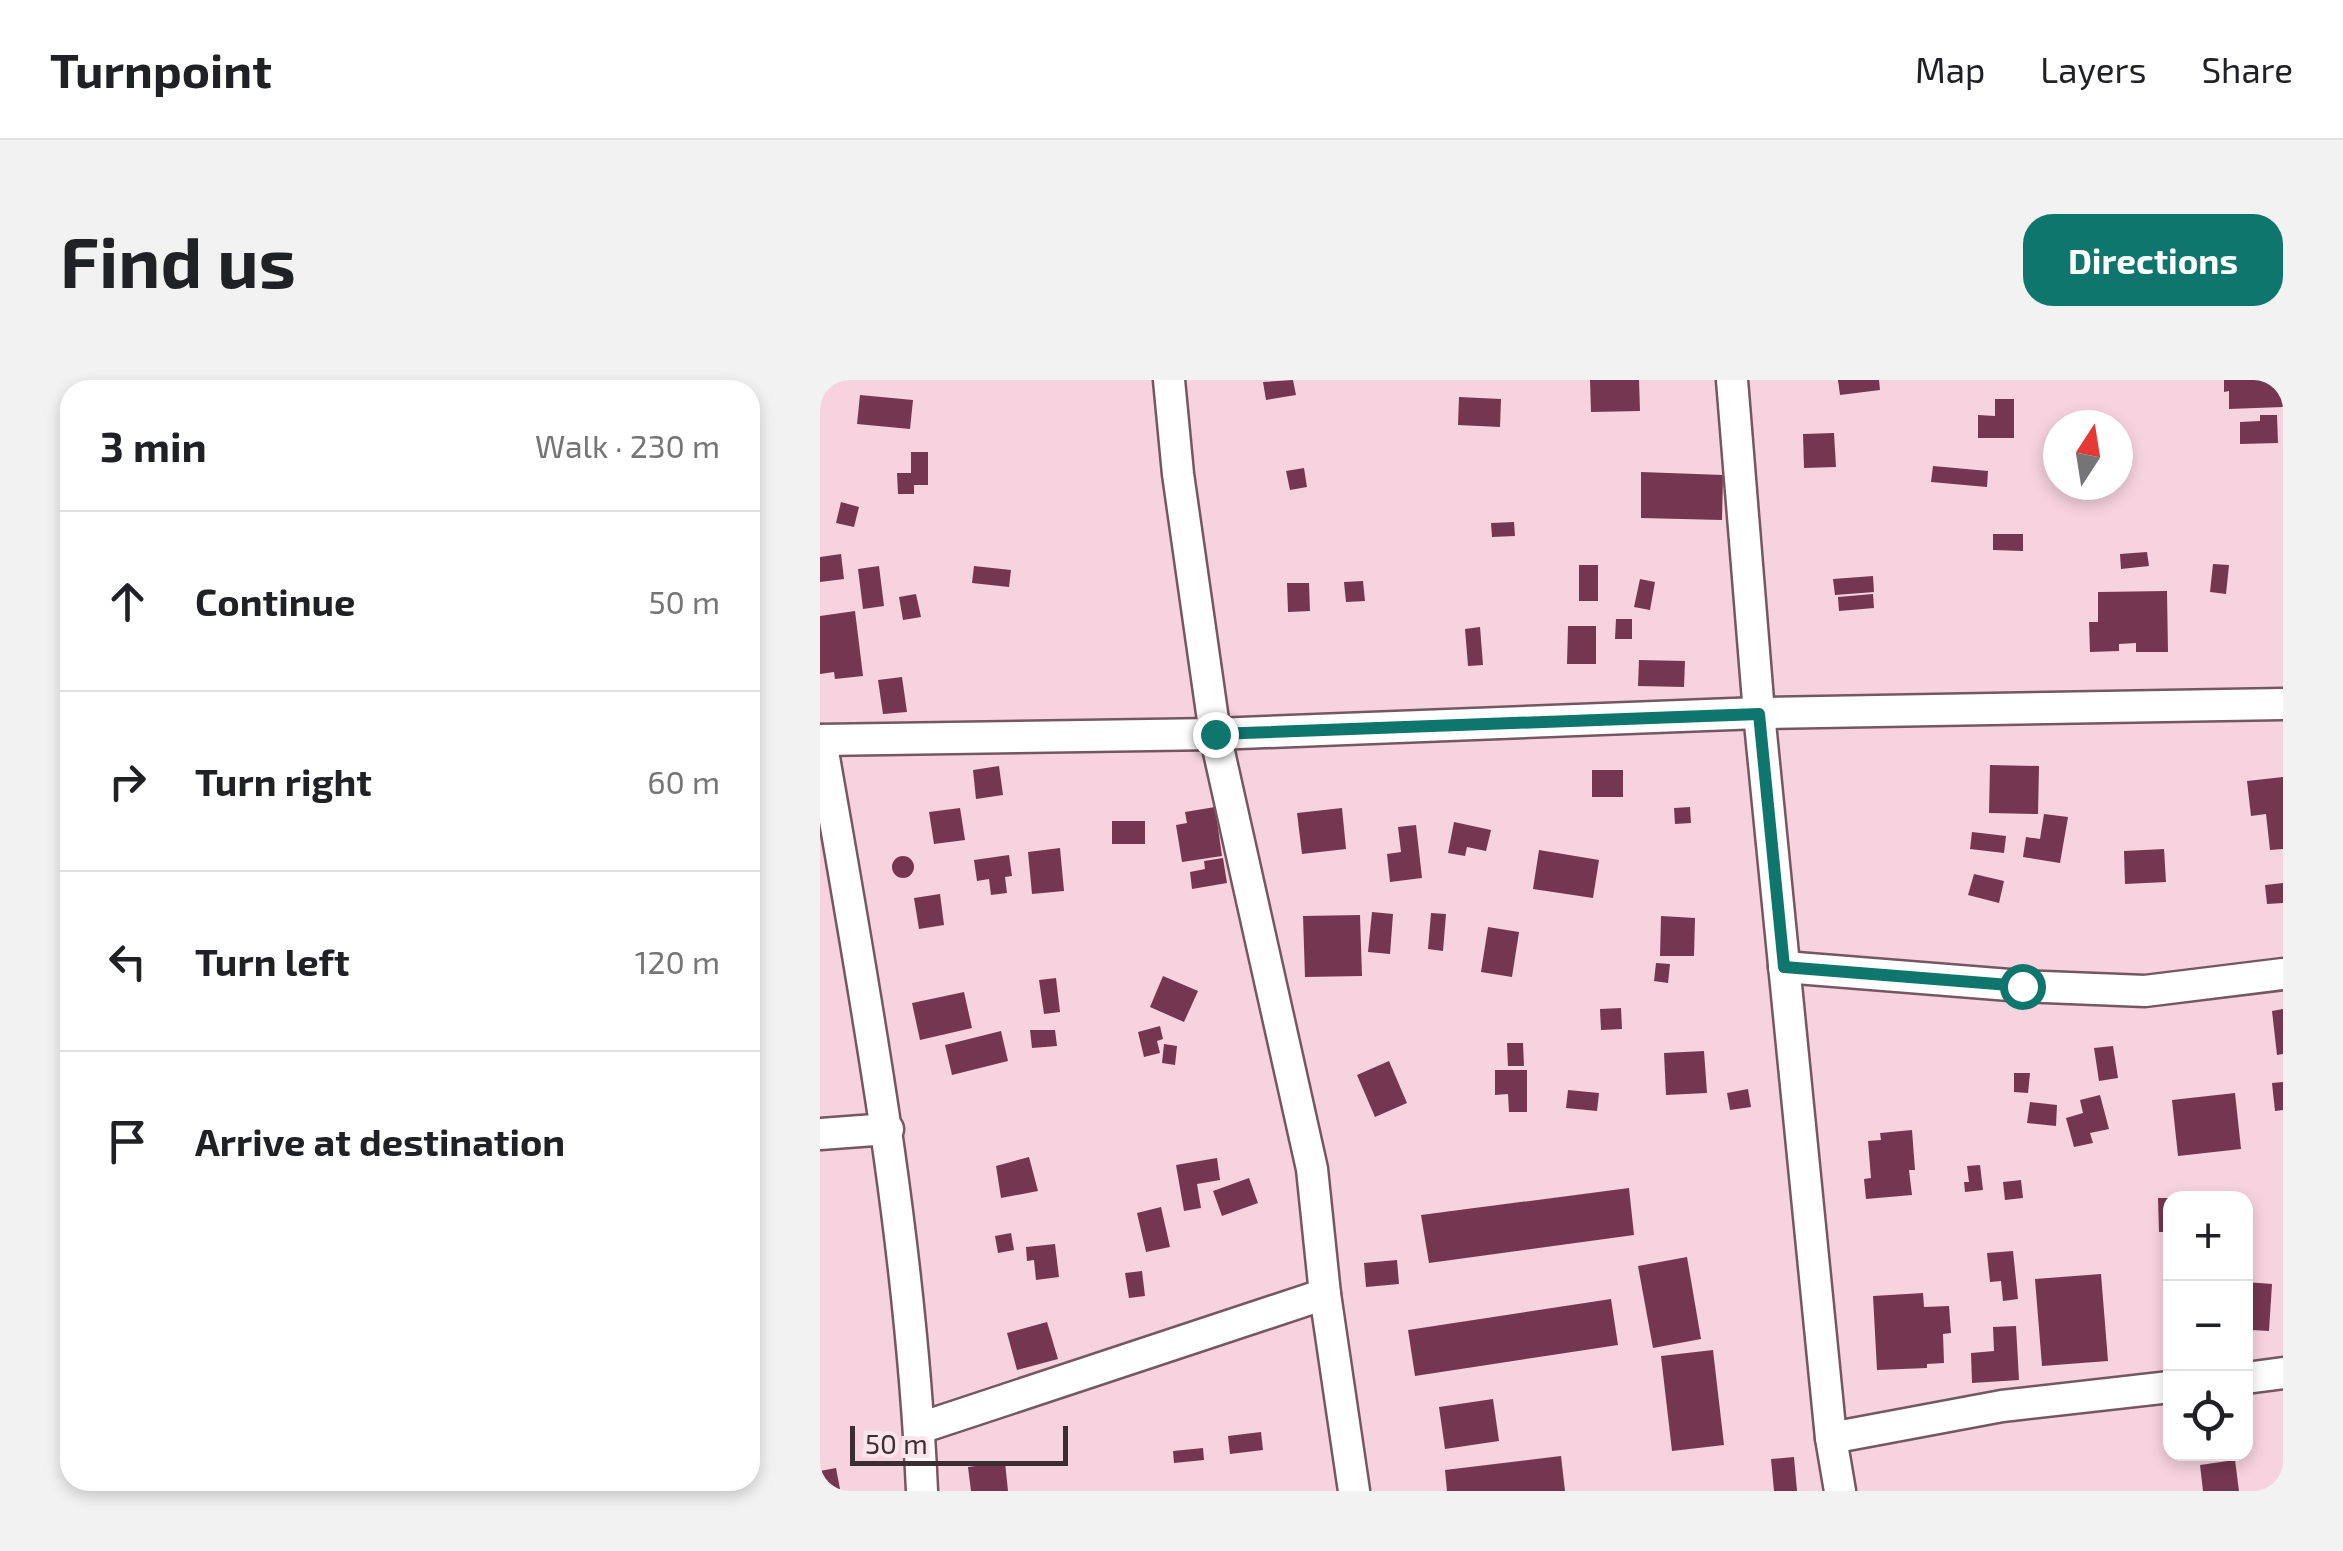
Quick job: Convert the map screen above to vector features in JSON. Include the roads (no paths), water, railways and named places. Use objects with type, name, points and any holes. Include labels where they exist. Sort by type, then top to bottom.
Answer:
[{"type":"street","points":[[1169,380],[1178,474],[1215,734],[1312,1169],[1325,1294],[1354,1491]]},
{"type":"street","points":[[1732,380],[1759,714],[1831,1438],[1840,1491]]},
{"type":"street","points":[[922,1491],[920,1428],[888,1129],[820,740],[1215,734],[1759,714],[2283,704]]},
{"type":"street","points":[[1784,967],[2022,986],[2145,990],[2283,974]]},
{"type":"street","points":[[820,1134],[888,1129]]},
{"type":"street","points":[[920,1428],[1325,1294]]},
{"type":"street","points":[[2253,1377],[2283,1373]]},
{"type":"street","points":[[1831,1438],[2002,1406],[2163,1387]]}]
